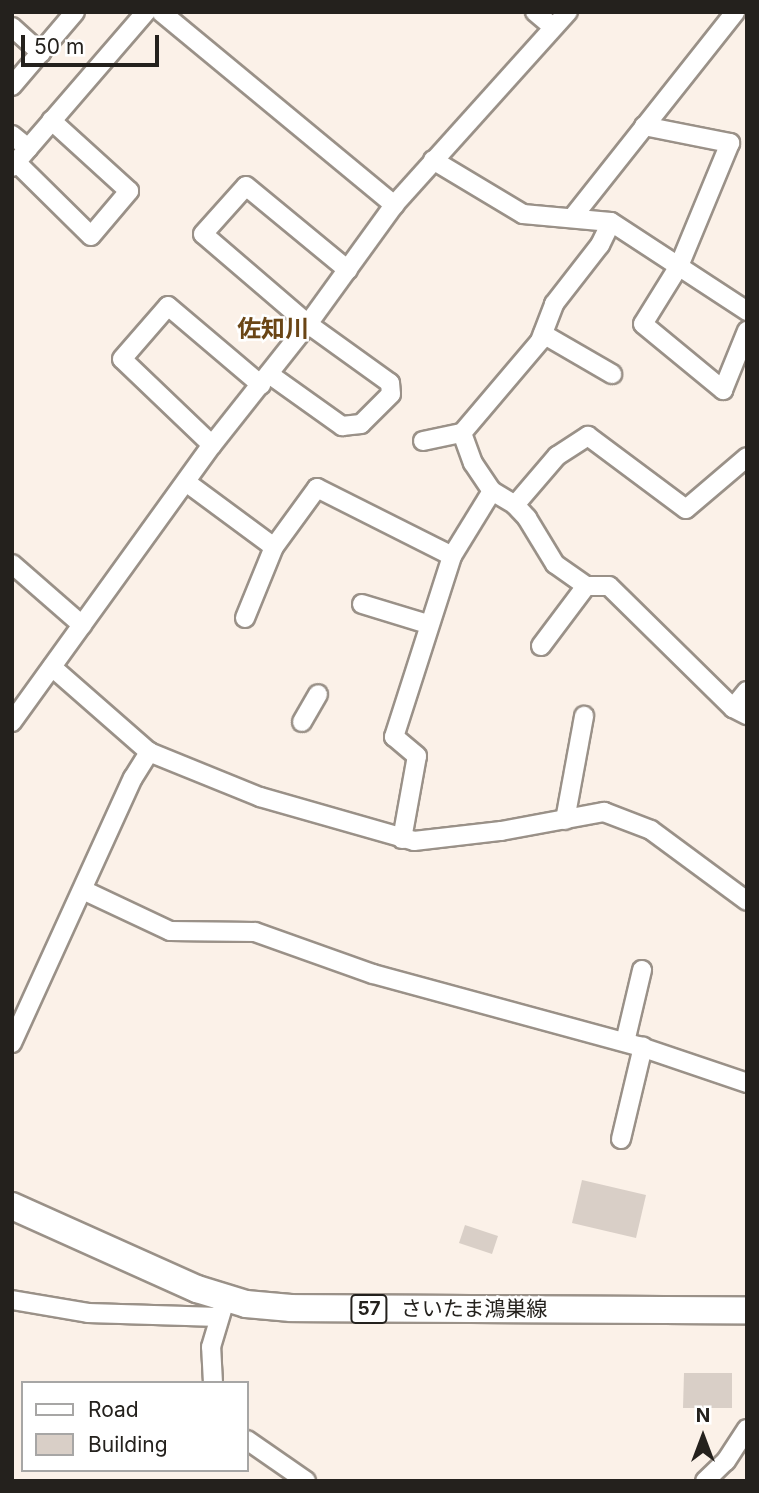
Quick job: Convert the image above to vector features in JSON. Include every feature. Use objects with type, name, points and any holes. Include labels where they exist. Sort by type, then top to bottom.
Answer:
[{"type":"main road","name":"さいたま鴻巣線","points":[[13,1209],[222,1309],[747,1310]]},
{"type":"street","points":[[12,86],[75,12]]},
{"type":"street","points":[[19,159],[146,12]]},
{"type":"street","points":[[160,12],[394,205]]},
{"type":"street","points":[[535,12],[553,27]]},
{"type":"street","points":[[12,722],[212,444],[308,324],[394,205],[568,12]]},
{"type":"street","points":[[572,218],[735,12]]},
{"type":"street","points":[[12,27],[41,53]]},
{"type":"street","points":[[12,135],[19,159],[91,236],[129,191],[51,120]]},
{"type":"street","points":[[644,126],[738,145],[679,266],[643,324],[723,390],[747,331]]},
{"type":"street","points":[[433,160],[523,215],[611,222],[747,311]]},
{"type":"street","points":[[212,444],[122,359],[168,306],[265,379],[342,426],[361,424],[391,394],[390,383],[308,324],[203,234],[246,186],[348,270]]},
{"type":"street","points":[[423,442],[462,433],[543,334],[554,304],[600,245],[611,222]]},
{"type":"street","points":[[543,334],[612,374]]},
{"type":"street","points":[[462,433],[473,463],[492,491],[515,505],[555,564],[586,586],[609,586],[740,711],[747,691]]},
{"type":"street","points":[[515,505],[557,456],[587,436],[686,509],[747,457]]},
{"type":"street","points":[[186,482],[274,547]]},
{"type":"street","points":[[244,618],[274,547],[317,488],[452,556]]},
{"type":"street","points":[[402,839],[417,756],[394,737],[428,624],[452,556],[492,491]]},
{"type":"street","points":[[12,564],[82,625]]},
{"type":"street","points":[[541,646],[586,586]]},
{"type":"street","points":[[362,604],[428,624]]},
{"type":"street","points":[[52,667],[149,752],[260,797],[414,841],[501,831],[604,812],[651,830],[747,901]]},
{"type":"street","points":[[302,722],[318,694]]},
{"type":"street","points":[[565,820],[584,716]]},
{"type":"street","points":[[12,1043],[133,778],[149,752]]},
{"type":"street","points":[[83,890],[170,931],[255,932],[373,974],[643,1047],[747,1083]]},
{"type":"street","points":[[625,1042],[642,970]]},
{"type":"street","points":[[621,1139],[643,1047]]},
{"type":"street","points":[[12,1300],[88,1313],[222,1309],[211,1347],[213,1381]]},
{"type":"street","points":[[705,1481],[726,1461],[747,1429]]},
{"type":"street","points":[[248,1441],[306,1481]]},
{"type":"building","points":[[582,1180],[646,1195],[636,1238],[572,1223]]},
{"type":"building","points":[[465,1225],[498,1236],[492,1254],[459,1243]]},
{"type":"building","points":[[684,1373],[732,1373],[732,1408],[683,1408]]},
{"type":"district","name":"佐知川","points":[[273,329]]}]
